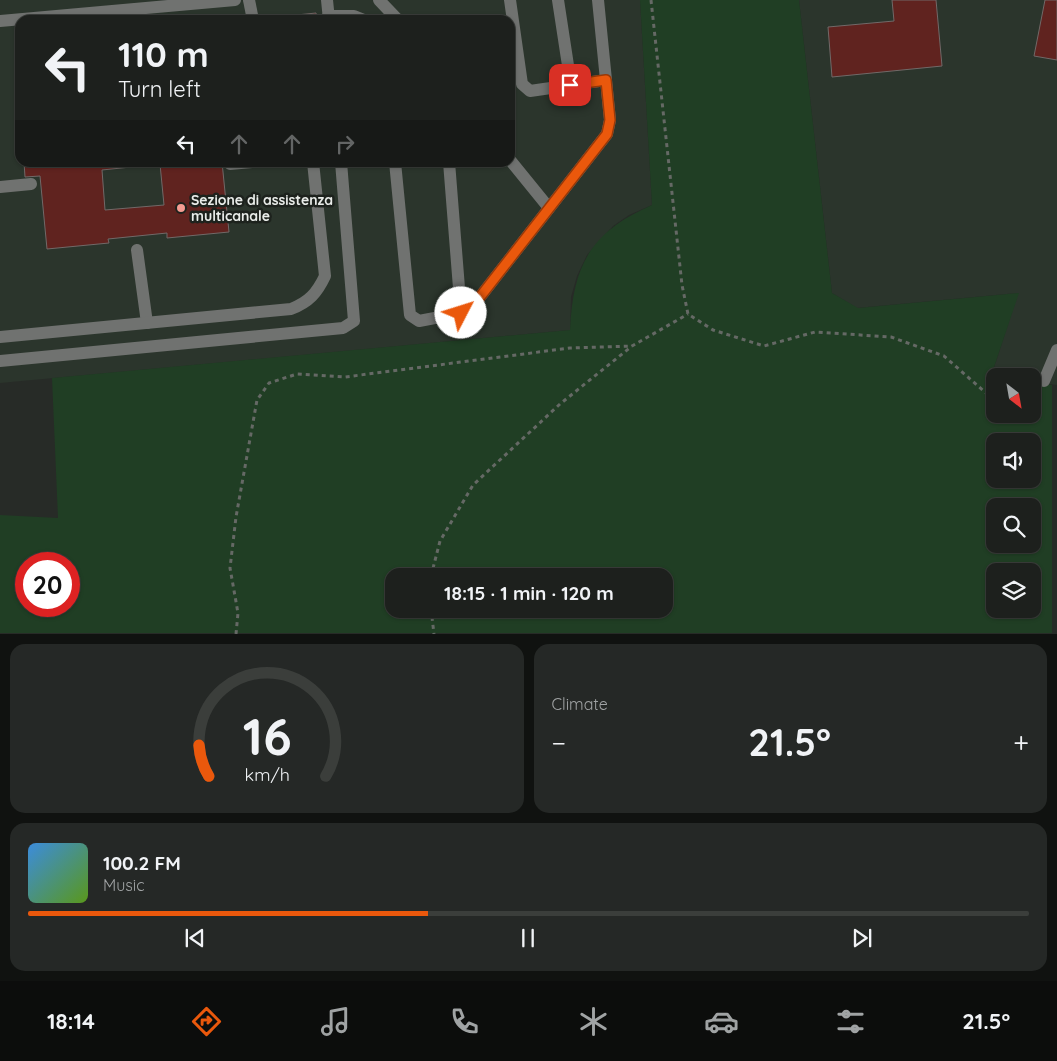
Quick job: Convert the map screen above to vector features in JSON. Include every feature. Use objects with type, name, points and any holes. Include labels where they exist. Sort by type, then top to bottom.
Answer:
[{"type":"street","points":[[122,15],[235,0]]},
{"type":"street","points":[[249,0],[252,15]]},
{"type":"street","points":[[327,0],[328,15]]},
{"type":"street","points":[[379,0],[393,15]]},
{"type":"street","points":[[510,0],[512,15]]},
{"type":"street","points":[[558,0],[570,85]]},
{"type":"street","points":[[395,167],[410,315],[419,321],[461,313],[473,306],[607,134],[610,120],[598,0]]},
{"type":"street","points":[[0,22],[15,21]]},
{"type":"street","points":[[515,35],[522,84],[530,91],[606,80]]},
{"type":"street","points":[[515,166],[549,208]]},
{"type":"street","points":[[0,337],[291,309],[305,304],[318,291],[325,276],[314,167]]},
{"type":"street","points":[[0,361],[343,328],[354,321],[341,167]]},
{"type":"street","points":[[450,167],[461,313]]},
{"type":"street","points":[[0,187],[31,184]]},
{"type":"street","points":[[137,250],[147,323]]},
{"type":"street","points":[[1044,381],[1057,350]]},
{"type":"path","points":[[651,0],[682,286],[688,314],[713,330],[764,346],[815,332],[891,337],[944,356],[986,393]]},
{"type":"path","points":[[433,568],[440,540],[473,485],[560,404],[632,346],[688,314]]},
{"type":"path","points":[[236,634],[238,613],[230,568],[236,517],[257,400],[269,383],[297,374],[345,377],[570,348],[632,346]]},
{"type":"path","points":[[432,618],[434,634]]},
{"type":"shaded area","points":[[0,0],[640,0],[652,205],[629,215],[613,226],[587,255],[577,276],[571,297],[570,330],[0,383]]},
{"type":"shaded area","points":[[799,0],[1057,0],[1057,385],[1041,383],[1041,368],[994,368],[1018,293],[857,308],[832,293]]},
{"type":"green space","points":[[640,0],[799,0],[832,293],[858,308],[1019,293],[994,368],[986,368],[986,423],[1041,423],[1041,383],[1052,385],[1052,633],[0,633],[0,515],[58,518],[52,378],[570,330],[576,286],[581,269],[589,253],[600,239],[631,215],[652,205]]},
{"type":"building","points":[[892,0],[936,0],[942,66],[832,77],[828,27],[894,21]]},
{"type":"building","points":[[1045,0],[1057,0],[1057,60],[1034,56]]},
{"type":"building","points":[[316,13],[316,15],[297,15]]},
{"type":"building","name":"Sezione di assistenza multicanale","points":[[24,167],[131,167],[102,170],[105,210],[164,205],[160,167],[222,167],[229,232],[167,238],[167,233],[108,239],[109,243],[47,249],[40,176],[25,177]]},
{"type":"place","name":"Sezione di assistenza multicanale","points":[[181,208]]},
{"type":"route","points":[[461,313],[473,306],[607,134],[610,120],[606,80],[570,85]]}]
